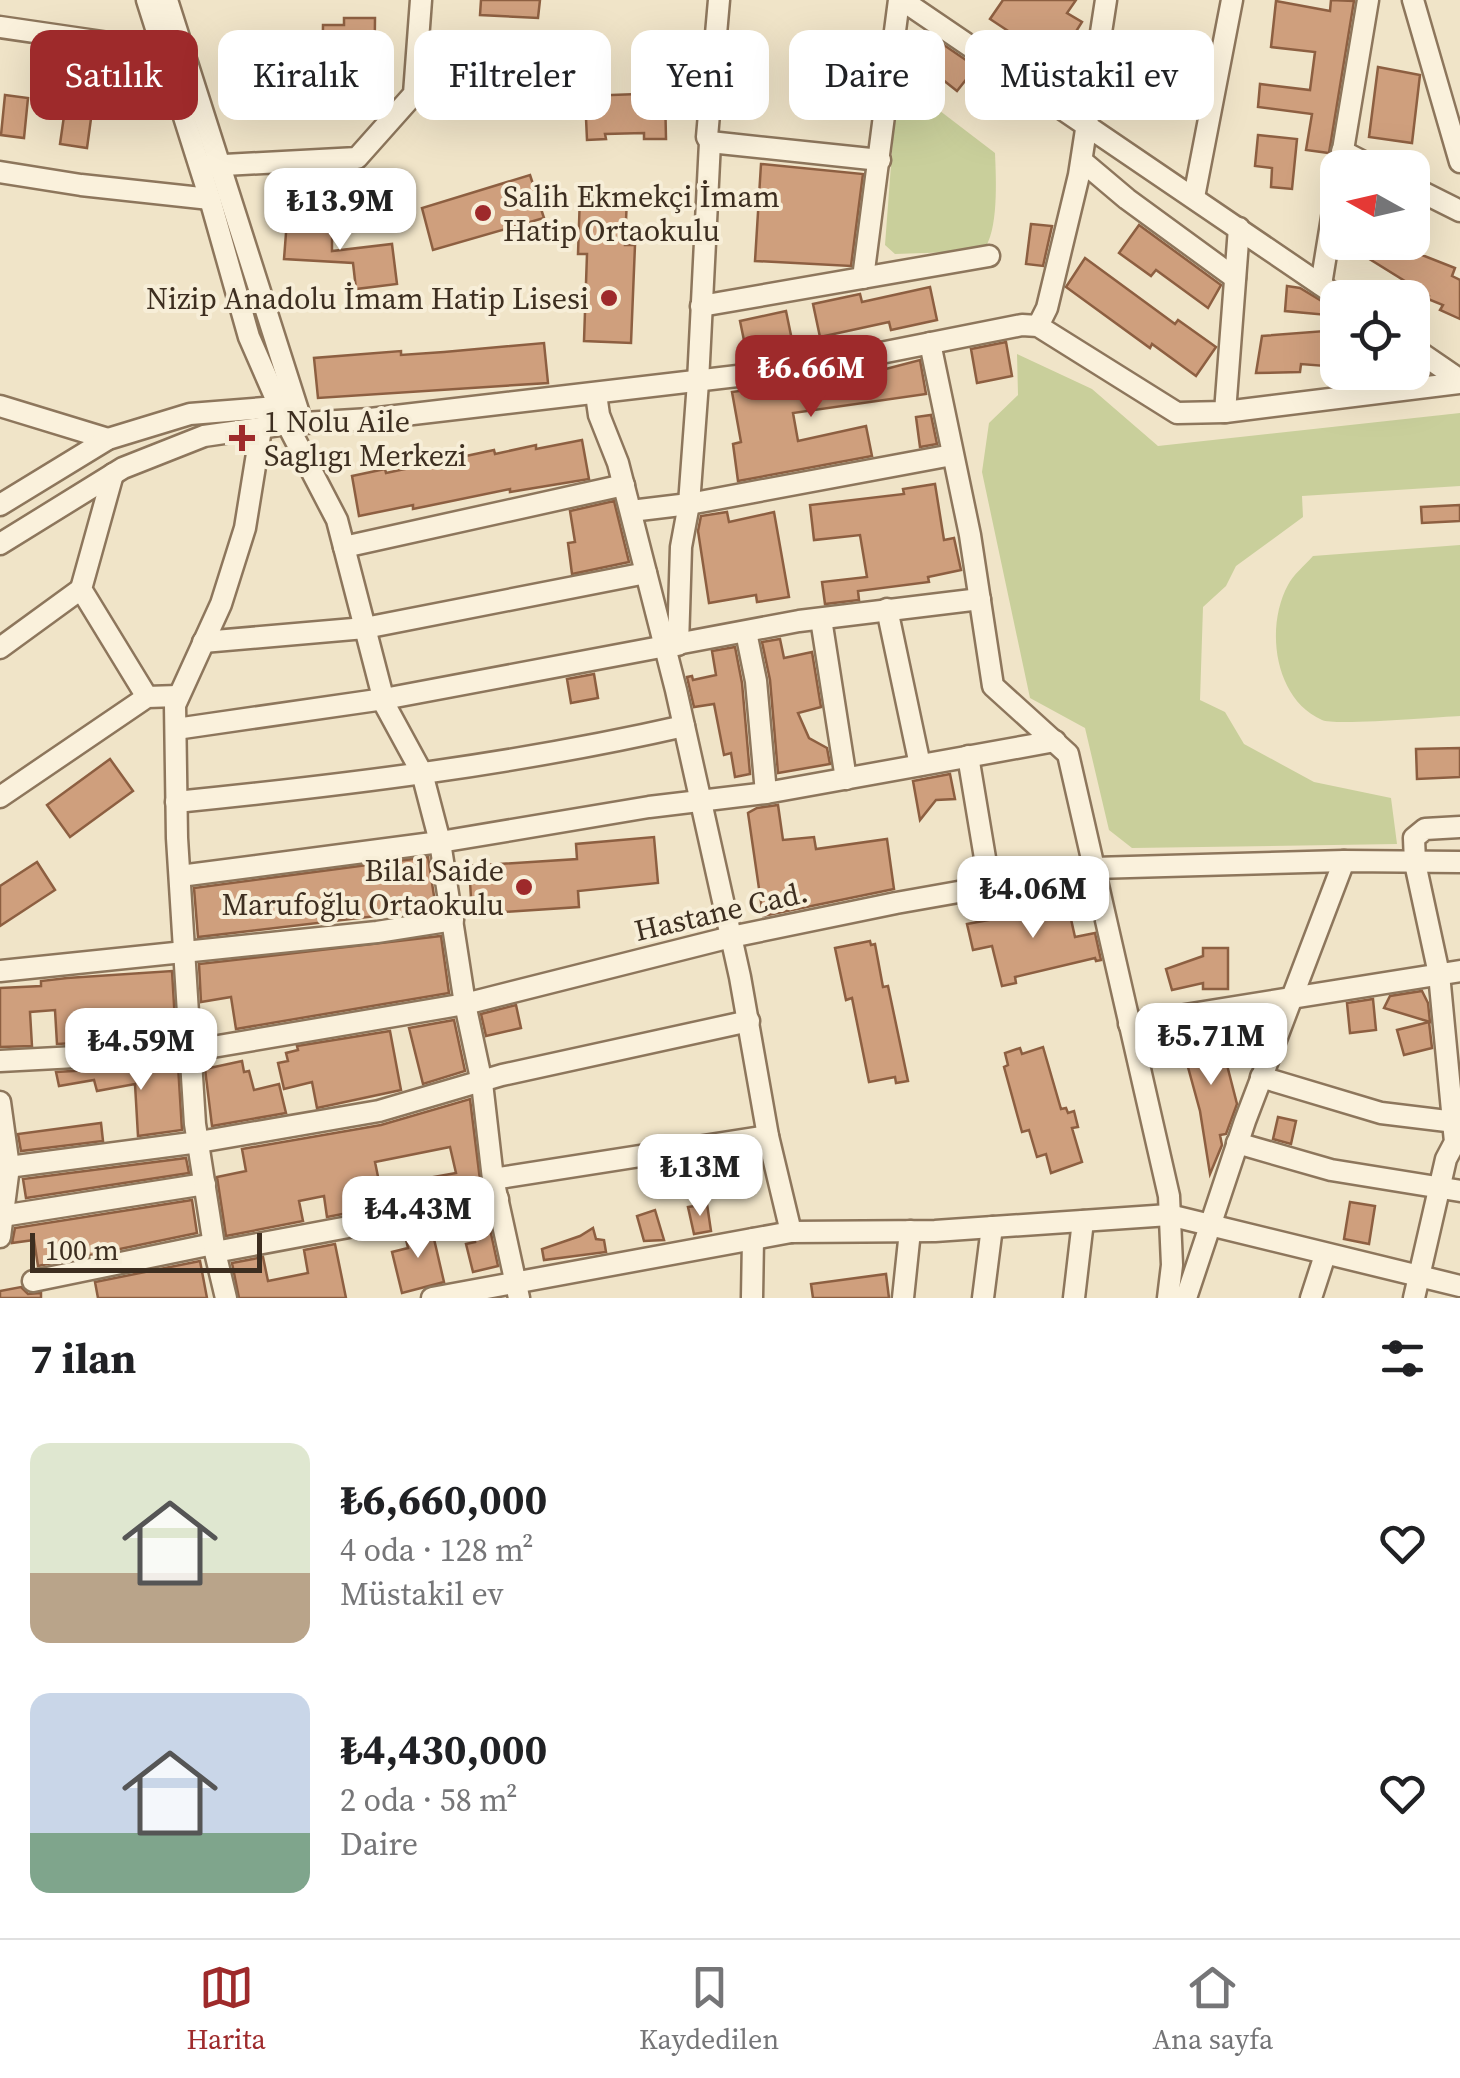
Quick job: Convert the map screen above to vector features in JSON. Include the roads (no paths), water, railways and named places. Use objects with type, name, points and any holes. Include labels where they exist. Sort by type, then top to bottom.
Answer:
[{"type":"street","points":[[147,0],[157,30]]},
{"type":"street","points":[[167,0],[209,166],[210,199],[249,337],[291,414],[337,520],[384,699],[422,773],[440,842],[482,1083],[496,1189],[518,1290]]},
{"type":"street","points":[[209,166],[357,158],[414,94],[421,0]]},
{"type":"street","points":[[672,646],[689,504],[698,382],[710,142],[707,137],[718,0]]},
{"type":"street","points":[[863,278],[900,0],[1320,283]]},
{"type":"street","points":[[1038,326],[1047,308],[1082,161],[1106,0]]},
{"type":"street","points":[[1194,197],[1232,0]]},
{"type":"street","points":[[1343,150],[1368,0]]},
{"type":"street","points":[[1413,0],[1460,162]]},
{"type":"street","points":[[0,27],[30,31]]},
{"type":"street","points":[[191,120],[291,414]]},
{"type":"street","points":[[710,142],[880,160]]},
{"type":"street","points":[[1082,161],[1127,199],[1236,278]]},
{"type":"street","points":[[0,172],[210,199]]},
{"type":"street","points":[[1430,196],[1460,211]]},
{"type":"street","points":[[1225,412],[1239,228]]},
{"type":"street","points":[[701,306],[989,256]]},
{"type":"street","points":[[0,505],[108,439],[190,414],[370,419],[804,368],[1022,325],[1038,326],[1178,413],[1225,412],[1460,381]]},
{"type":"street","points":[[930,343],[980,598],[993,686],[1068,754],[1168,1196],[1172,1265],[1168,1298]]},
{"type":"street","points":[[1430,360],[1460,381]]},
{"type":"street","points":[[596,394],[646,572],[672,646],[684,726],[791,1232]]},
{"type":"street","points":[[0,406],[108,439]]},
{"type":"street","points":[[0,544],[113,474],[204,436],[261,428],[291,414]]},
{"type":"street","points":[[226,1298],[214,1248],[190,1051],[176,802],[176,729],[178,696],[221,604],[245,528],[261,428]]},
{"type":"street","points":[[631,511],[689,504],[952,455]]},
{"type":"street","points":[[0,648],[81,589],[113,474]]},
{"type":"street","points":[[344,547],[624,486]]},
{"type":"street","points":[[203,642],[365,628],[646,572]]},
{"type":"street","points":[[81,589],[148,697]]},
{"type":"street","points":[[176,729],[384,699],[820,618],[980,598]]},
{"type":"street","points":[[887,609],[920,765]]},
{"type":"street","points":[[820,618],[846,778]]},
{"type":"street","points":[[746,632],[756,681],[766,793]]},
{"type":"street","points":[[0,797],[148,697],[178,696]]},
{"type":"street","points":[[176,802],[422,773],[684,726]]},
{"type":"street","points":[[180,876],[766,793],[1055,742]]},
{"type":"street","points":[[968,756],[990,888]]},
{"type":"street","points":[[1414,1298],[1451,1188],[1446,1160],[1457,1135],[1450,972],[1415,863],[1414,838],[1425,829],[1460,827]]},
{"type":"street","points":[[1186,1298],[1237,1143],[1344,861]]},
{"type":"street","name":"Hastane Cad.","points":[[0,1060],[190,1051],[466,1004],[731,937],[896,902],[1094,868],[1460,862]]},
{"type":"street","points":[[0,971],[378,932],[453,920]]},
{"type":"street","points":[[1129,1024],[1291,1001],[1450,972]]},
{"type":"street","points":[[4,1167],[199,1142],[379,1111],[502,1076],[749,1021]]},
{"type":"street","points":[[1262,1078],[1457,1135]]},
{"type":"street","points":[[0,1102],[4,1167],[1,1226],[205,1184]]},
{"type":"street","points":[[33,1281],[768,1136]]},
{"type":"street","points":[[1237,1143],[1331,1170],[1451,1188]]},
{"type":"street","points":[[432,1298],[518,1290],[791,1232],[910,1231],[1170,1215],[1460,1286]]},
{"type":"street","points":[[1074,1298],[1083,1221]]},
{"type":"street","points":[[984,1298],[992,1227]]},
{"type":"street","points":[[903,1298],[910,1231]]},
{"type":"street","points":[[752,1298],[754,1239]]},
{"type":"street","points":[[1312,1298],[1325,1254]]},
{"type":"place","name":"Salih Ekmekçi İmam Hatip Ortaokulu","points":[[483,213]]},
{"type":"place","name":"Nizip Anadolu İmam Hatip Lisesi","points":[[609,298]]},
{"type":"place","name":"1 Nolu Aile Saglıgı Merkezi","points":[[242,438]]},
{"type":"place","name":"Bilal Saide Marufoğlu Ortaokulu","points":[[524,887]]}]
